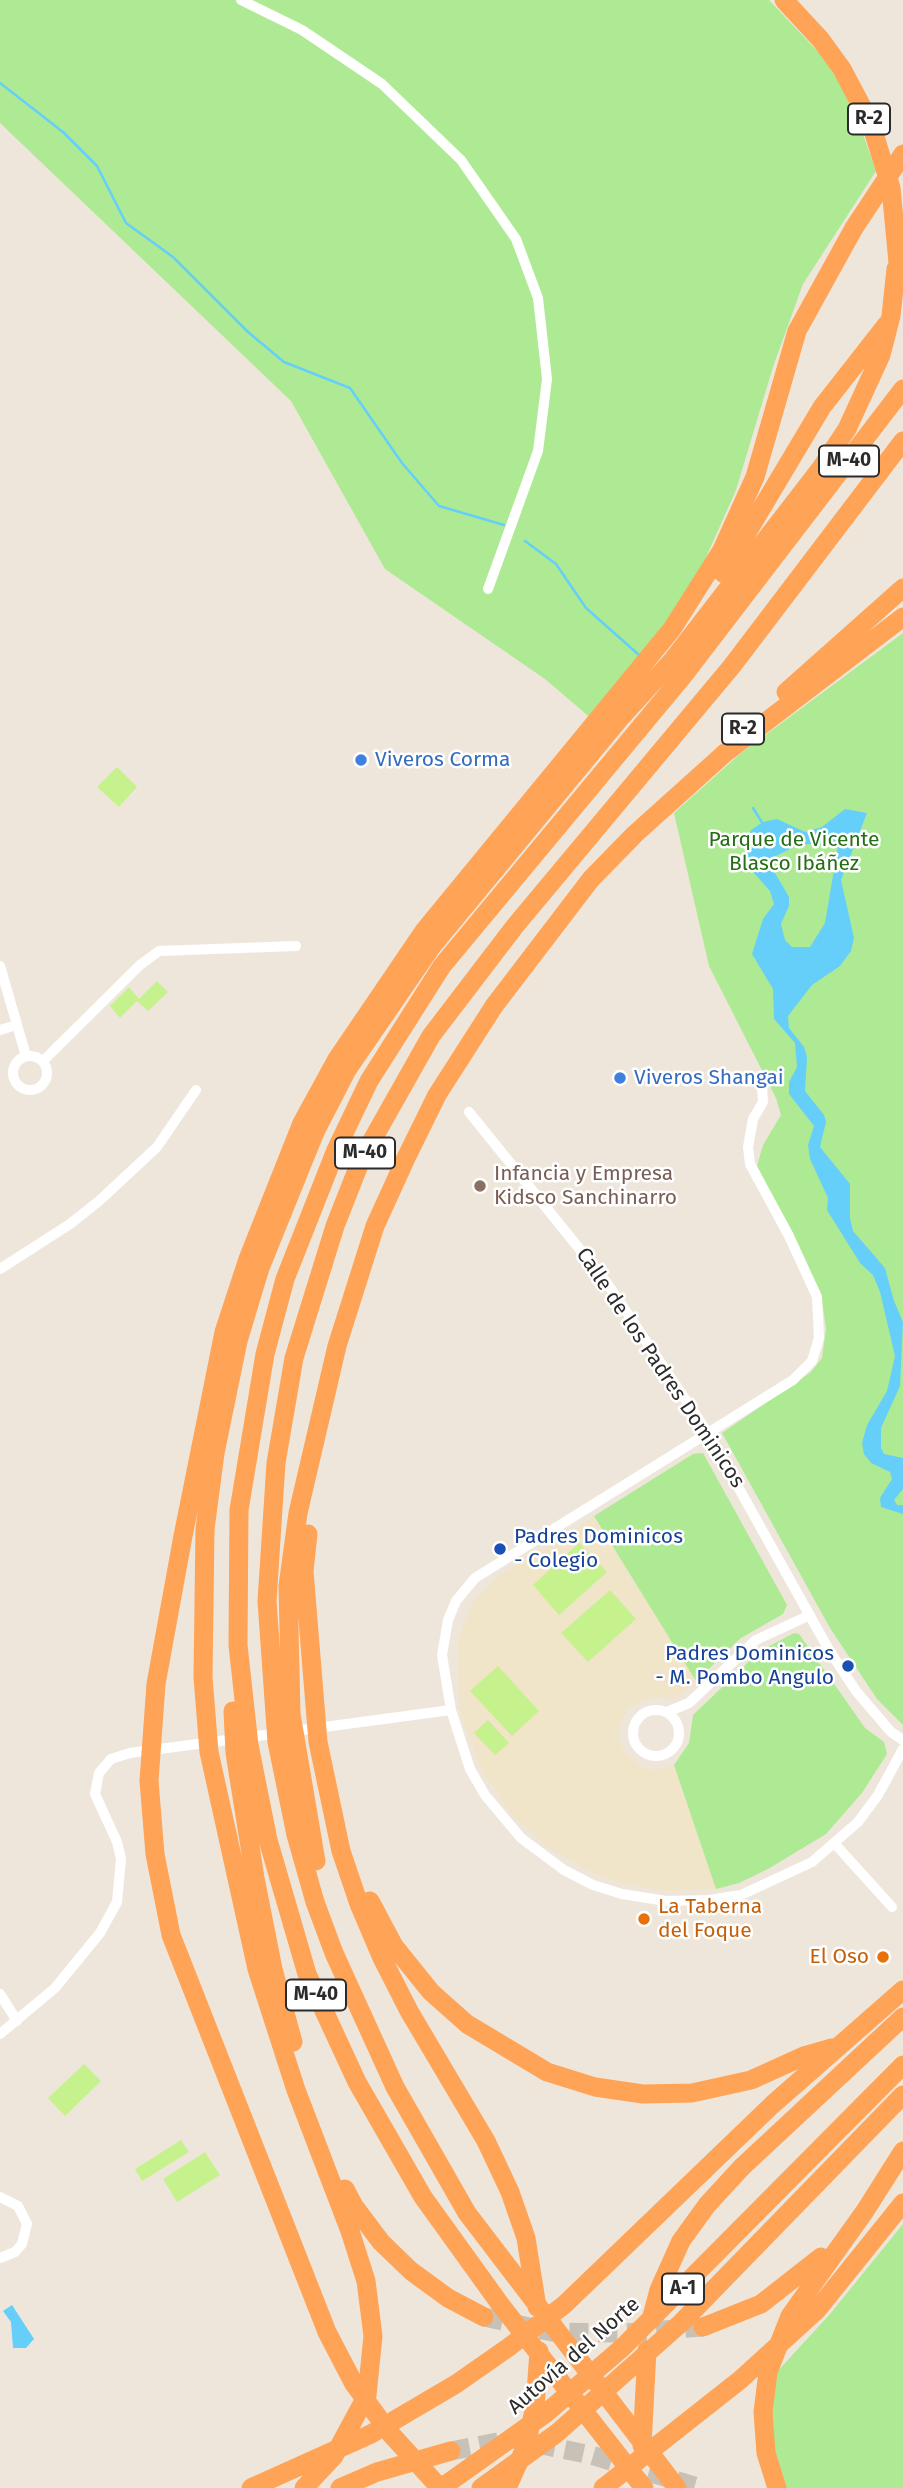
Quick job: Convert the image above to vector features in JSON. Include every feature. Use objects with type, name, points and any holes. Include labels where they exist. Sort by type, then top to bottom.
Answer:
[{"type":"highway","name":"R-2","points":[[784,0],[821,40],[842,69],[871,124],[891,188],[899,263],[898,307],[863,419],[794,533]]},
{"type":"highway","points":[[440,2488],[389,2432],[354,2384],[327,2332],[171,1935],[155,1854],[149,1781],[156,1684],[225,1332],[248,1259],[302,1122],[337,1059],[424,931],[672,629],[722,550],[755,477],[797,331],[854,228],[903,154]]},
{"type":"highway","points":[[621,717],[727,568],[822,407],[903,304]]},
{"type":"highway","points":[[304,2488],[334,2456],[367,2395],[373,2336],[366,2281],[296,2090],[257,1969],[209,1752],[203,1677],[202,1595],[205,1529],[215,1453],[238,1341],[260,1268],[315,1132],[347,1070],[432,946],[621,717],[672,661],[821,468],[847,429],[884,358]]},
{"type":"highway","name":"M-40","points":[[644,2488],[492,2310],[357,2082],[307,1974],[268,1840],[249,1745],[237,1645],[239,1510],[246,1451],[265,1354],[285,1279],[336,1150],[369,1081],[442,966],[597,782],[794,533],[903,389]]},
{"type":"highway","name":"M-40","points":[[677,2488],[519,2285],[467,2213],[431,2155],[362,2019],[315,1902],[296,1835],[276,1742],[267,1601],[276,1463],[294,1358],[312,1292],[361,1160],[431,1037],[514,926],[681,729],[810,566],[903,441]]},
{"type":"highway","points":[[810,566],[830,554],[903,463]]},
{"type":"highway","name":"R-2","points":[[635,834],[669,793],[903,588]]},
{"type":"highway","points":[[362,2019],[362,2002],[329,1914],[312,1846],[291,1714],[288,1586],[298,1513],[337,1346],[375,1226],[437,1095],[494,1006],[549,930],[591,879],[635,834],[725,753],[903,617]]},
{"type":"highway","points":[[315,1446],[304,1572],[318,1742],[341,1851],[359,1904],[382,1958],[409,2011],[486,2141],[510,2192],[526,2238],[535,2284],[540,2335],[535,2407],[525,2448],[507,2488]]},
{"type":"highway","points":[[237,1645],[230,1659],[235,1753],[255,1878],[273,1969],[306,2089],[330,2157],[354,2206],[381,2242],[411,2271],[448,2298],[492,2310]]},
{"type":"highway","points":[[329,1796],[364,1891],[394,1946],[430,1992],[467,2024],[547,2072],[595,2087],[631,2092],[692,2093],[751,2080],[804,2056],[836,2047]]},
{"type":"highway","points":[[251,2488],[371,2434],[456,2384],[564,2305],[836,2047],[903,1990]]},
{"type":"highway","points":[[644,2488],[642,2415],[648,2334],[659,2290],[681,2241],[707,2205],[743,2166],[903,2017]]},
{"type":"highway","name":"Autovía del Norte","points":[[440,2488],[545,2414],[622,2348],[903,2065]]},
{"type":"highway","name":"A-1","points":[[481,2488],[557,2433],[681,2323],[903,2095]]},
{"type":"highway","points":[[777,2488],[766,2453],[764,2426],[768,2372],[790,2316],[865,2211],[903,2151]]},
{"type":"highway","points":[[603,2488],[740,2380],[817,2310],[903,2203]]},
{"type":"highway","points":[[703,2327],[761,2304],[804,2273],[865,2211]]},
{"type":"highway","points":[[340,2488],[377,2472],[451,2451]]},
{"type":"street","points":[[241,0],[302,30],[382,84],[461,160],[516,239],[538,298],[547,379],[535,460],[488,589]]},
{"type":"street","points":[[43,1061],[140,965],[159,951],[296,946]]},
{"type":"street","points":[[0,966],[26,1056]]},
{"type":"street","points":[[26,1056],[35,1056],[43,1061],[47,1076],[38,1088],[23,1089],[7,1080],[14,1064],[26,1056]]},
{"type":"street","points":[[762,1087],[762,1102],[753,1119],[748,1147],[750,1164],[817,1297],[819,1338],[812,1361],[793,1380],[475,1578],[456,1601],[448,1620],[442,1656],[451,1710],[470,1769],[503,1819],[543,1856],[593,1885],[666,1901],[741,1895],[788,1876],[835,1844],[858,1822],[878,1795],[903,1749]]},
{"type":"street","points":[[0,1269],[99,1201],[157,1147],[197,1090]]},
{"type":"street","name":"Calle de los Padres Dominicos","points":[[470,1112],[607,1283],[708,1433],[856,1691],[891,1732],[903,1740]]},
{"type":"street","points":[[689,1703],[678,1727],[679,1740],[666,1754],[648,1755],[640,1749],[634,1741],[635,1722],[650,1710],[667,1712],[689,1703],[756,1640],[810,1615]]},
{"type":"street","points":[[0,2034],[55,1988],[100,1933],[117,1902],[121,1859],[117,1842],[95,1794],[99,1773],[111,1759],[130,1753],[451,1710]]},
{"type":"street","points":[[667,1712],[678,1727]]},
{"type":"street","points":[[835,1844],[892,1907]]},
{"type":"street","points":[[0,1994],[17,2021]]},
{"type":"street","points":[[0,2197],[18,2206],[27,2224],[22,2244],[15,2252],[0,2258]]},
{"type":"shaded area","points":[[594,1516],[696,1681],[676,1700],[652,1697],[629,1708],[621,1721],[619,1738],[624,1751],[643,1767],[653,1770],[674,1765],[716,1889],[667,1891],[625,1884],[596,1875],[550,1849],[513,1817],[481,1770],[459,1708],[458,1639],[472,1603],[498,1576]]},
{"type":"green space","points":[[0,0],[769,0],[824,58],[853,106],[876,171],[803,284],[773,367],[736,490],[704,562],[657,641],[593,720],[545,679],[385,569],[291,401],[0,123]]},
{"type":"green space","name":"Parque de Vicente Blasco Ibáñez","points":[[903,633],[903,1725],[877,1699],[830,1628],[722,1433],[811,1372],[822,1358],[826,1329],[821,1293],[757,1166],[763,1145],[781,1115],[776,1098],[709,966],[674,813],[741,753]]},
{"type":"green space","points":[[117,767],[137,787],[119,807],[97,787]]},
{"type":"green space","points":[[157,981],[168,992],[148,1011],[137,1001],[120,1018],[110,1006],[129,987],[139,999]]},
{"type":"green space","points":[[703,1453],[787,1605],[783,1614],[741,1638],[696,1681],[594,1516],[693,1454]]},
{"type":"green space","points":[[579,1543],[607,1572],[559,1615],[533,1585]]},
{"type":"green space","points":[[610,1590],[636,1619],[588,1662],[561,1633]]},
{"type":"green space","points":[[794,1633],[799,1634],[865,1728],[884,1742],[887,1754],[862,1793],[826,1834],[768,1869],[739,1883],[716,1889],[674,1765],[689,1743],[693,1715],[760,1651]]},
{"type":"green space","points":[[498,1666],[539,1711],[512,1736],[470,1691]]},
{"type":"green space","points":[[488,1720],[509,1743],[495,1755],[474,1733]]},
{"type":"green space","points":[[84,2064],[101,2081],[65,2116],[48,2098]]},
{"type":"green space","points":[[181,2140],[189,2152],[142,2181],[135,2169]]},
{"type":"green space","points":[[205,2152],[220,2175],[177,2202],[163,2179]]},
{"type":"green space","points":[[903,2224],[903,2488],[785,2488],[774,2448],[771,2411],[774,2375],[830,2314]]},
{"type":"water","points":[[845,809],[867,813],[841,880],[854,938],[851,951],[840,966],[812,985],[788,1016],[789,1028],[804,1047],[807,1057],[805,1091],[824,1115],[826,1122],[820,1147],[850,1184],[850,1218],[853,1231],[885,1268],[903,1322],[900,1386],[881,1428],[881,1448],[884,1454],[903,1458],[903,1489],[894,1500],[897,1505],[903,1505],[903,1514],[881,1507],[880,1498],[892,1479],[890,1472],[871,1463],[864,1454],[862,1443],[867,1425],[887,1391],[895,1356],[880,1292],[873,1275],[860,1263],[827,1210],[828,1198],[810,1159],[808,1145],[814,1126],[789,1094],[789,1082],[797,1067],[795,1043],[774,1019],[773,989],[752,954],[763,919],[774,904],[770,891],[754,873],[747,857],[746,842],[751,830],[763,822],[777,819],[805,832],[822,827]],"holes":[[[833,842],[838,846],[825,923],[810,947],[792,947],[785,940],[781,924],[789,906],[789,897],[772,868],[774,857],[798,845]]]},
{"type":"water","points":[[12,2305],[34,2339],[26,2348],[13,2348],[11,2322],[3,2311]]},
{"type":"waterway","points":[[0,83],[63,132],[97,166],[126,223],[173,257],[248,332],[284,362],[350,388],[402,463],[439,506],[504,525]]},
{"type":"waterway","points":[[525,541],[556,564],[586,608],[639,655]]},
{"type":"waterway","points":[[753,808],[763,824]]},
{"type":"tunnel","points":[[484,2317],[552,2332],[625,2333],[703,2327]]},
{"type":"tunnel","points":[[451,2451],[513,2439],[591,2455],[701,2488]]},
{"type":"place","name":"Viveros Corma","points":[[361,760]]},
{"type":"place","name":"Viveros Shangai","points":[[620,1078]]},
{"type":"place","name":"Infancia y Empresa Kidsco Sanchinarro","points":[[480,1186]]},
{"type":"place","name":"Padres Dominicos - Colegio","points":[[500,1549]]},
{"type":"place","name":"Padres Dominicos - M. Pombo Angulo","points":[[848,1666]]},
{"type":"place","name":"La Taberna del Foque","points":[[644,1919]]},
{"type":"place","name":"El Oso","points":[[883,1957]]}]
